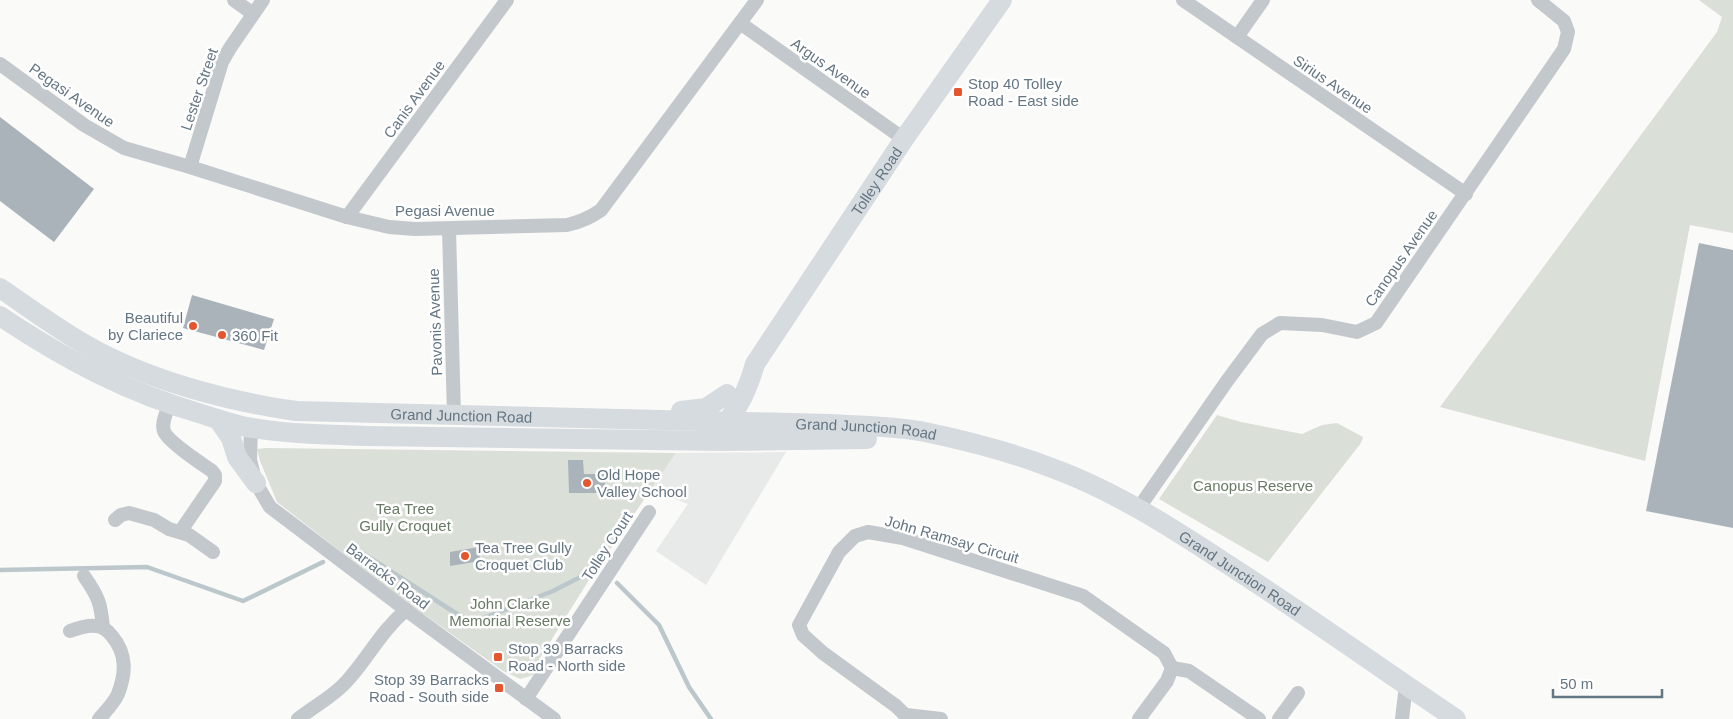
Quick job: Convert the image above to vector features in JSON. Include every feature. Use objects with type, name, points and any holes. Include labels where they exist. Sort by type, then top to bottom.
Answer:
[{"type":"main road","name":"Tolley Road","points":[[724,431],[722,413],[735,393],[750,381],[754,364],[904,139],[1002,0]]},
{"type":"main road","name":"Grand Junction Road","points":[[0,288],[86,345],[115,360],[175,383],[254,405],[296,411],[572,417],[831,439],[951,439]]},
{"type":"main road","name":"Grand Junction Road","points":[[0,316],[75,363],[110,381],[169,404],[251,428],[311,434],[455,436],[724,431],[771,423],[830,424],[924,432],[1000,450],[1053,468],[1099,488],[1138,509],[1256,583],[1456,719]]},
{"type":"main road","points":[[572,417],[591,410],[698,410],[735,393],[771,423]]},
{"type":"main road","points":[[251,428],[254,405]]},
{"type":"main road","points":[[454,415],[455,436]]},
{"type":"main road","points":[[218,419],[231,438],[237,457],[256,483]]},
{"type":"street","points":[[234,0],[252,13]]},
{"type":"street","name":"Lester Street","points":[[190,167],[222,62],[252,13],[263,0]]},
{"type":"street","name":"Canis Avenue","points":[[347,217],[507,0]]},
{"type":"street","name":"Pegasi Avenue","points":[[0,64],[84,125],[124,148],[347,217],[389,227],[415,229],[567,225],[591,218],[601,210],[757,0]]},
{"type":"street","name":"Sirius Avenue","points":[[1183,0],[1466,194]]},
{"type":"street","points":[[1237,37],[1263,0]]},
{"type":"street","name":"Canopus Avenue","points":[[1138,509],[1262,334],[1280,323],[1322,325],[1357,332],[1376,323],[1564,49],[1568,32],[1564,21],[1538,0]]},
{"type":"street","name":"Argus Avenue","points":[[740,24],[904,139]]},
{"type":"street","name":"Pavonis Avenue","points":[[448,229],[454,415]]},
{"type":"street","points":[[169,404],[163,426],[164,432],[170,440],[215,475],[215,481],[180,532]]},
{"type":"street","name":"Barracks Road","points":[[251,428],[250,460],[256,483],[270,507],[554,719]]},
{"type":"street","name":"Tolley Court","points":[[526,699],[649,512]]},
{"type":"street","points":[[115,520],[121,515],[129,513],[154,520],[169,529],[190,535],[213,552]]},
{"type":"street","name":"John Ramsay Circuit","points":[[907,717],[822,653],[803,635],[799,625],[839,552],[855,536],[868,532],[903,538],[1083,596],[1164,653],[1172,668]]},
{"type":"street","points":[[84,576],[100,603],[103,628]]},
{"type":"street","points":[[298,719],[338,690],[348,680],[391,623],[406,610]]},
{"type":"street","points":[[70,631],[82,627],[97,626],[103,628],[117,643],[124,657],[117,696],[99,719]]},
{"type":"street","points":[[1139,719],[1167,681],[1172,668],[1189,671],[1259,719]]},
{"type":"street","points":[[1402,719],[1406,685]]},
{"type":"street","points":[[1279,719],[1298,693]]},
{"type":"street","points":[[907,717],[941,719]]},
{"type":"shaded area","points":[[786,452],[706,585],[656,551],[688,504],[651,490],[676,453]]},
{"type":"green space","points":[[1699,0],[1733,0],[1733,233],[1690,225],[1645,461],[1440,407],[1717,32],[1722,17]]},
{"type":"green space","name":"Canopus Reserve","points":[[1217,415],[1241,422],[1302,434],[1322,425],[1337,423],[1363,437],[1361,443],[1268,562],[1159,499]]},
{"type":"green space","name":"Tea Tree Gully Croquet","points":[[257,449],[676,453],[589,580],[540,658],[537,671],[533,675],[520,679],[503,671],[390,590],[277,502]]},
{"type":"building","points":[[0,117],[94,189],[54,242],[0,201]]},
{"type":"building","points":[[1699,243],[1733,250],[1733,528],[1646,511]]},
{"type":"building","points":[[192,295],[274,319],[264,350],[183,328]]},
{"type":"building","name":"Old Hope Valley School","points":[[568,460],[583,460],[584,474],[605,474],[605,493],[569,493]]},
{"type":"building","name":"Tea Tree Gully Croquet Club","points":[[479,547],[480,561],[450,566],[450,552]]},
{"type":"waterway","points":[[346,551],[353,547],[471,623],[553,591],[596,569]]},
{"type":"waterway","points":[[0,570],[147,567],[243,601],[323,562]]},
{"type":"waterway","points":[[617,583],[659,625],[689,687],[711,719]]},
{"type":"place","name":"Stop 40 Tolley Road - East side","points":[[958,92]]},
{"type":"place","name":"Beautiful by Clariece","points":[[193,326]]},
{"type":"place","name":"360 Fit","points":[[222,335]]},
{"type":"place","name":"Old Hope Valley School","points":[[587,483]]},
{"type":"place","name":"Tea Tree Gully Croquet Club","points":[[465,556]]},
{"type":"place","name":"Stop 39 Barracks Road - North side","points":[[498,657]]},
{"type":"place","name":"Stop 39 Barracks Road - South side","points":[[499,688]]},
{"type":"park label","name":"John Clarke Memorial Reserve","points":[[510,612]]}]
